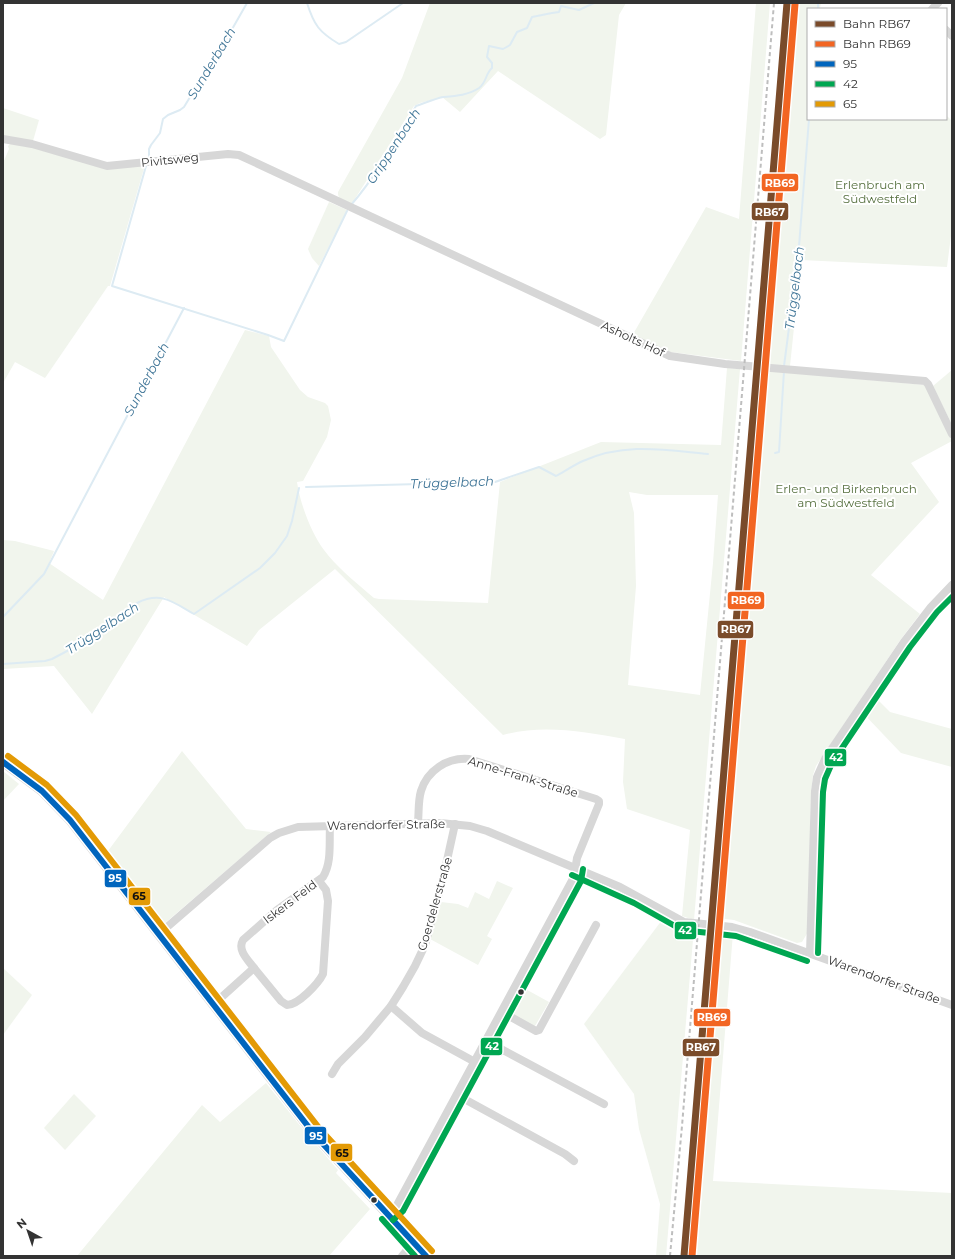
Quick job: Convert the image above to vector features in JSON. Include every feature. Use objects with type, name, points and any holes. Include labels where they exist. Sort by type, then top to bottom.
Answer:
[{"type":"street","name":"Pivitsweg","points":[[3,139],[32,144],[107,166],[234,154],[331,199]]},
{"type":"street","name":"Asholts Hof","points":[[331,199],[670,356],[725,364],[785,370],[925,381],[928,384],[952,434]]},
{"type":"street","points":[[810,953],[815,791],[820,768],[840,735],[904,642],[931,607],[952,585]]},
{"type":"street","name":"Anne-Frank-Straße","points":[[418,822],[421,792],[429,776],[444,764],[455,759],[469,759],[598,800],[599,804],[576,858],[575,868]]},
{"type":"street","points":[[3,762],[36,786],[63,811],[314,1134],[426,1256]]},
{"type":"street","name":"Warendorfer Straße","points":[[160,934],[270,838],[279,833],[298,827],[418,822],[455,824],[486,831],[575,868],[638,896],[684,922],[738,928],[952,1005]]},
{"type":"street","name":"Goerdelerstraße","points":[[332,1074],[338,1064],[365,1037],[391,1006],[406,982],[425,945],[444,874],[455,824]]},
{"type":"street","name":"Iskers Feld","points":[[319,881],[326,890],[328,900],[321,979],[296,1002],[288,1005],[281,1001],[254,968],[242,951],[241,943],[276,910],[319,881],[325,873],[329,860],[330,826]]},
{"type":"street","points":[[388,1214],[396,1207],[475,1062],[574,877],[575,868]]},
{"type":"street","points":[[502,1012],[536,1031],[539,1030],[596,925]]},
{"type":"street","points":[[214,1004],[254,968]]},
{"type":"street","points":[[391,1006],[422,1034],[475,1062]]},
{"type":"street","points":[[486,1041],[604,1104]]},
{"type":"street","points":[[457,1095],[565,1154],[574,1161]]},
{"type":"street","points":[[402,1256],[414,1242]]},
{"type":"green space","points":[[430,3],[626,3],[619,15],[606,135],[600,139],[498,71],[460,112],[442,97],[414,106],[351,205],[342,200],[338,195],[338,192],[402,78]]},
{"type":"green space","points":[[756,3],[770,3],[741,361],[671,352],[632,336],[706,207],[739,219]]},
{"type":"green space","name":"Erlenbruch am Südwestfeld","points":[[792,3],[821,3],[820,8],[807,8],[807,120],[947,120],[947,116],[952,121],[952,228],[947,267],[801,260],[790,366],[762,364]]},
{"type":"green space","points":[[3,108],[39,120],[33,141],[3,137]]},
{"type":"green space","points":[[10,144],[32,146],[105,169],[145,165],[110,286],[108,286],[45,378],[15,362],[3,383],[3,163]]},
{"type":"green space","points":[[329,202],[347,210],[319,266],[312,258],[308,249]]},
{"type":"green space","points":[[245,330],[269,336],[271,347],[300,390],[308,397],[325,403],[328,406],[331,420],[327,437],[303,481],[297,482],[301,499],[311,527],[324,550],[351,578],[374,598],[379,599],[488,603],[500,482],[601,442],[721,445],[727,368],[740,369],[694,920],[682,916],[690,830],[627,809],[623,782],[625,739],[564,730],[534,730],[503,735],[335,569],[259,630],[247,646],[164,597],[92,714],[54,666],[3,669],[3,540],[15,541],[54,551],[49,563],[103,600]],"holes":[[[629,492],[647,495],[718,495],[700,695],[628,685],[636,586],[634,513]]]},
{"type":"green space","name":"Erlen- und Birkenbruch am Südwestfeld","points":[[762,370],[925,385],[952,441],[911,463],[939,502],[871,575],[920,614],[901,639],[816,766],[813,775],[811,792],[808,932],[802,942],[797,943],[734,920],[717,918]]},
{"type":"green space","points":[[952,370],[952,425],[933,386]]},
{"type":"green space","points":[[873,695],[890,712],[952,729],[952,767],[901,753],[862,712]]},
{"type":"green space","points":[[182,751],[246,829],[271,832],[165,923],[158,924],[105,855]]},
{"type":"green space","points":[[3,771],[19,784],[3,801]]},
{"type":"green space","points":[[497,881],[513,888],[487,936],[492,939],[478,965],[430,939],[441,902],[458,904],[468,908],[475,892],[489,899]]},
{"type":"green space","points":[[665,916],[684,927],[694,928],[666,1256],[656,1256],[660,1204],[639,1129],[634,1094],[584,1024]]},
{"type":"green space","points":[[716,931],[733,933],[713,1181],[952,1193],[952,1256],[689,1256]]},
{"type":"green space","points":[[3,968],[32,995],[3,1035]]},
{"type":"green space","points":[[520,986],[549,1002],[535,1026],[532,1026],[507,1010]]},
{"type":"green space","points":[[266,1083],[338,1170],[336,1173],[370,1209],[329,1256],[77,1256],[202,1105],[220,1122]]},
{"type":"green space","points":[[74,1094],[96,1116],[65,1150],[44,1128]]},
{"type":"waterway","name":"Sunderbach","points":[[149,157],[149,149],[160,133],[163,119],[184,107],[204,74],[211,66],[247,3]]},
{"type":"waterway","name":"Sunderbach","points":[[307,3],[312,17],[318,27],[322,32],[339,44],[346,42],[403,3]]},
{"type":"waterway","name":"Grippenbach","points":[[351,205],[378,169],[416,106],[443,97],[466,94],[482,86],[492,68],[492,63],[487,57],[489,46],[503,49],[510,45],[517,32],[527,28],[532,17],[559,12],[561,6],[579,10],[594,3]]},
{"type":"waterway","name":"Trüggelbach","points":[[818,3],[818,8]]},
{"type":"waterway","name":"Trüggelbach","points":[[784,366],[798,259],[809,120]]},
{"type":"waterway","name":"Trüggelbach","points":[[146,166],[112,286],[284,341],[347,211]]},
{"type":"waterway","name":"Sunderbach","points":[[3,617],[44,574],[184,308]]},
{"type":"waterway","name":"Trüggelbach","points":[[775,453],[779,452],[784,371]]},
{"type":"waterway","name":"Trüggelbach","points":[[306,487],[495,482],[539,467],[556,476],[599,455],[630,449],[661,449],[708,454]]},
{"type":"waterway","name":"Trüggelbach","points":[[3,664],[45,661],[52,659],[69,650],[137,603],[145,600],[160,598],[173,602],[194,614],[260,568],[275,553],[287,536],[292,521],[299,488]]},
{"type":"railway","points":[[670,1256],[682,1126],[774,3]]},
{"type":"rail line","name":"RB67","points":[[684,1256],[787,3]]},
{"type":"rail line","name":"RB69","points":[[692,1256],[795,4]]},
{"type":"transit line","name":"42","points":[[818,953],[823,792],[825,779],[832,763],[910,647],[937,612],[952,597]]},
{"type":"transit line","name":"65","points":[[8,756],[47,785],[76,815],[320,1129],[432,1251]]},
{"type":"transit line","name":"95","points":[[3,762],[42,791],[70,820],[314,1134],[426,1256]]},
{"type":"transit line","name":"42","points":[[393,1220],[403,1211],[581,881],[583,869]]},
{"type":"transit line","name":"42","points":[[572,875],[634,903],[682,930],[736,936],[807,961]]},
{"type":"transit line","name":"42","points":[[382,1219],[415,1256]]}]
